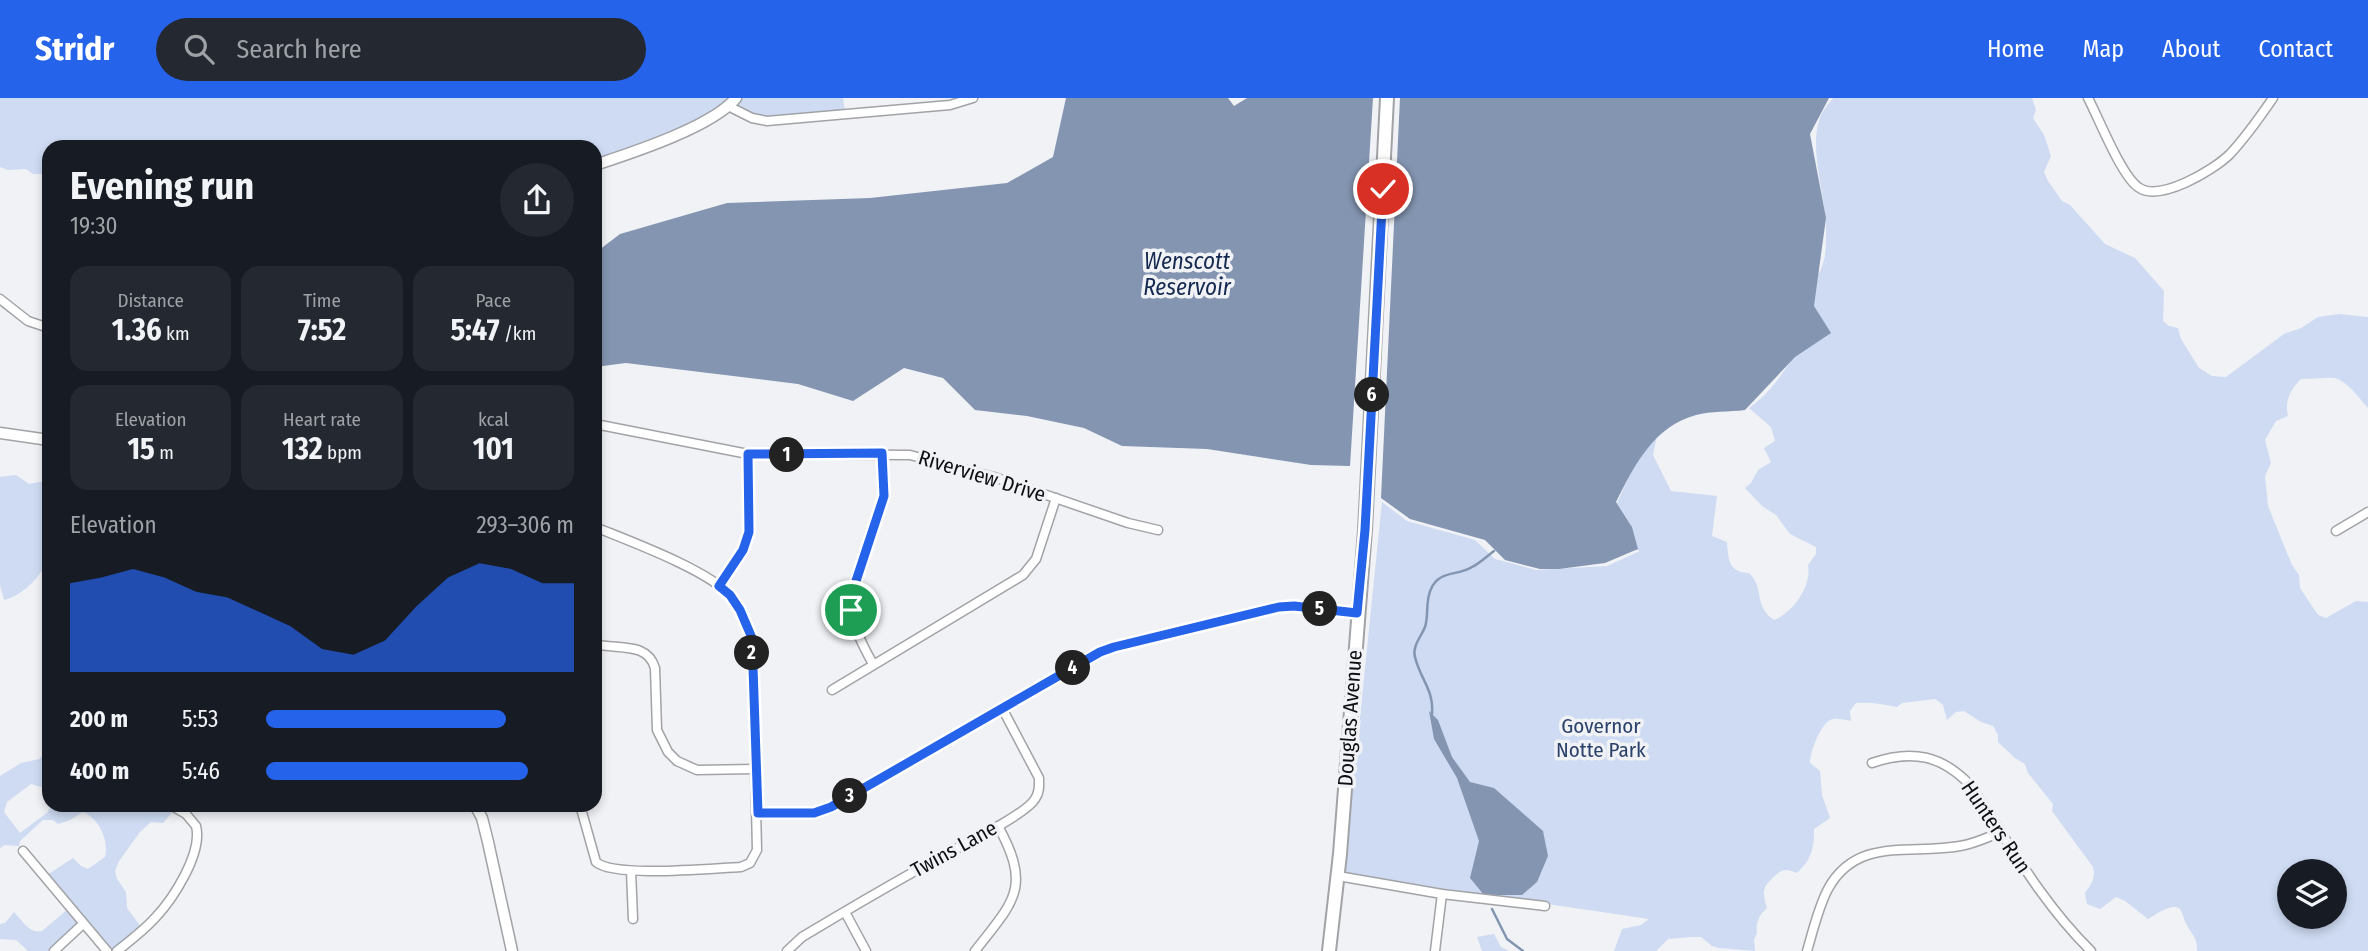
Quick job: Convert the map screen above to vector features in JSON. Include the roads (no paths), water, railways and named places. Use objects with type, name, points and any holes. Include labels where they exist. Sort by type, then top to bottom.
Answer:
[{"type":"main road","name":"Douglas Avenue","points":[[1329,951],[1338,876],[1365,530],[1387,98]]},
{"type":"street","points":[[602,163],[638,151],[685,130],[732,102],[751,118],[767,121],[950,105],[972,98]]},
{"type":"street","points":[[2088,98],[2129,177],[2140,189],[2153,192],[2174,188],[2225,158],[2273,98]]},
{"type":"street","points":[[0,299],[28,321],[42,326]]},
{"type":"street","name":"Riverview Drive","points":[[602,425],[748,454],[910,455],[1158,530]]},
{"type":"street","points":[[0,433],[42,439]]},
{"type":"street","points":[[873,664],[859,639],[851,610],[855,584],[884,496],[882,453]]},
{"type":"street","points":[[719,586],[743,550],[749,532],[748,454]]},
{"type":"street","points":[[832,690],[1023,575],[1036,559],[1056,498]]},
{"type":"street","points":[[2336,531],[2368,512]]},
{"type":"street","points":[[582,812],[596,862],[609,870],[746,866],[757,850],[752,638],[740,610],[730,595],[719,586],[679,564],[602,530]]},
{"type":"street","points":[[758,813],[814,813],[831,807],[1100,652],[1114,647],[1279,607],[1294,606],[1357,613]]},
{"type":"street","points":[[602,645],[634,648],[652,659],[655,668],[656,730],[664,746],[677,761],[697,770],[755,769]]},
{"type":"street","name":"Twins Lane","points":[[786,951],[802,937],[998,826],[1036,799],[1039,778],[1002,708]]},
{"type":"street","name":"Hunters Run","points":[[1872,763],[1890,756],[1935,759],[1971,786],[2051,907],[2069,930],[2091,951]]},
{"type":"street","points":[[117,951],[156,917],[179,883],[197,849],[197,826],[182,812]]},
{"type":"street","points":[[478,812],[488,842],[512,951]]},
{"type":"street","points":[[975,951],[1009,906],[1016,885],[1016,864],[998,826]]},
{"type":"street","points":[[1807,951],[1825,894],[1839,872],[1851,863],[1867,854],[1888,850],[1960,846],[2001,832]]},
{"type":"street","points":[[23,851],[107,951]]},
{"type":"street","points":[[631,871],[633,919]]},
{"type":"street","points":[[1338,876],[1441,894],[1545,906]]},
{"type":"street","points":[[1435,951],[1441,894]]},
{"type":"street","points":[[845,912],[866,951]]},
{"type":"street","points":[[54,951],[83,924]]},
{"type":"water","name":"Wenscott Reservoir","points":[[1066,98],[1228,98],[1234,106],[1247,98],[1373,98],[1350,466],[1311,465],[1207,449],[1122,446],[1084,428],[1027,416],[975,410],[943,378],[904,368],[853,401],[798,384],[626,363],[602,366],[602,248],[620,234],[727,203],[870,198],[1007,183],[1053,157]]},
{"type":"water","points":[[1400,98],[1829,98],[1810,134],[1826,218],[1814,306],[1831,333],[1795,357],[1745,410],[1708,413],[1681,420],[1668,428],[1647,449],[1616,502],[1632,527],[1638,549],[1605,563],[1540,569],[1505,560],[1485,540],[1410,519],[1381,498]]},
{"type":"water","points":[[1429,711],[1438,720],[1452,757],[1470,782],[1494,788],[1543,831],[1548,856],[1537,882],[1522,895],[1484,895],[1470,878],[1479,841],[1457,778],[1434,739]]},
{"type":"waterway","points":[[1432,714],[1429,691],[1414,653],[1425,627],[1429,594],[1439,579],[1467,570],[1494,551]]},
{"type":"waterway","points":[[1492,909],[1507,939],[1523,951]]},
{"type":"park label","name":"Governor Notte Park","points":[[1601,738]]}]
